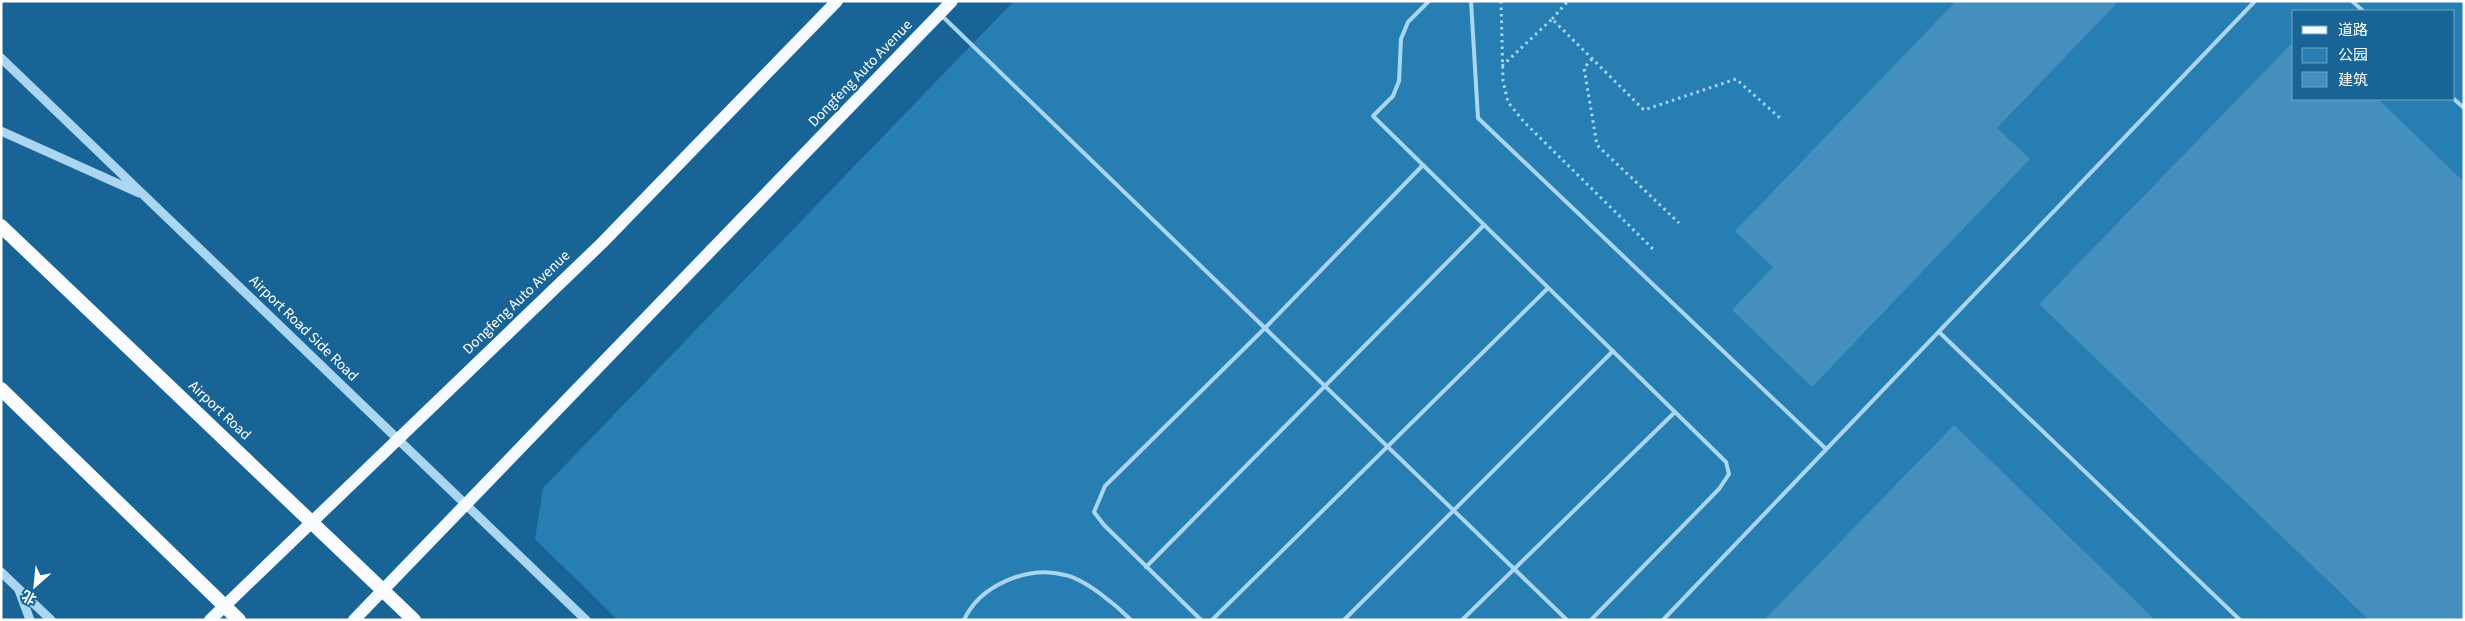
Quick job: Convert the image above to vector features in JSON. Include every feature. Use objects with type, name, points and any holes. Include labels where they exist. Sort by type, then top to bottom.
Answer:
[{"type":"highway","name":"Airport Road","points":[[1,226],[414,620]]},
{"type":"highway","points":[[1,388],[239,620]]},
{"type":"main road","name":"Dongfeng Auto Avenue","points":[[210,620],[398,437],[602,243],[837,1]]},
{"type":"main road","name":"Dongfeng Auto Avenue","points":[[354,620],[952,1]]},
{"type":"street","name":"Airport Road Side Road","points":[[1,58],[466,502],[586,620]]},
{"type":"street","points":[[1,131],[146,196]]},
{"type":"street","points":[[1,572],[51,620]]},
{"type":"street","points":[[18,588],[30,620]]},
{"type":"lane","points":[[1429,1],[1408,22],[1401,39],[1399,82],[1393,96],[1373,116],[1726,462],[1729,474],[1720,489],[1591,620]]},
{"type":"lane","points":[[1471,1],[1478,118],[1825,448]]},
{"type":"lane","points":[[1663,620],[1825,448],[1939,332],[2253,3],[2248,1]]},
{"type":"lane","points":[[2352,1],[2362,10]]},
{"type":"lane","points":[[940,14],[1567,620]]},
{"type":"lane","points":[[1201,620],[1104,525],[1094,512],[1097,500],[1105,486],[1265,328],[1423,166]]},
{"type":"lane","points":[[1146,567],[1484,225]]},
{"type":"lane","points":[[1212,620],[1548,288]]},
{"type":"lane","points":[[1939,332],[2240,620]]},
{"type":"lane","points":[[1344,620],[1613,351]]},
{"type":"lane","points":[[1462,620],[1675,412]]},
{"type":"lane","points":[[964,620],[968,610],[996,584],[1032,573],[1066,574],[1109,599],[1131,620]]},
{"type":"path","points":[[1502,1],[1502,66],[1508,102],[1524,122],[1653,249]]},
{"type":"path","points":[[1502,66],[1552,19],[1568,1]]},
{"type":"path","points":[[1552,19],[1644,110],[1736,79],[1780,118]]},
{"type":"path","points":[[1592,59],[1584,68],[1597,145],[1679,223]]},
{"type":"green space","points":[[1014,1],[2464,1],[2464,620],[618,620],[535,539],[543,488]]},
{"type":"building","points":[[1956,1],[2119,1],[1997,128],[2030,159],[1812,387],[1732,310],[1773,267],[1735,231]]},
{"type":"building","points":[[2292,43],[2292,100],[2379,100],[2464,182],[2464,620],[2369,620],[2039,304]]},
{"type":"building","points":[[1954,425],[2155,620],[1764,620]]}]
